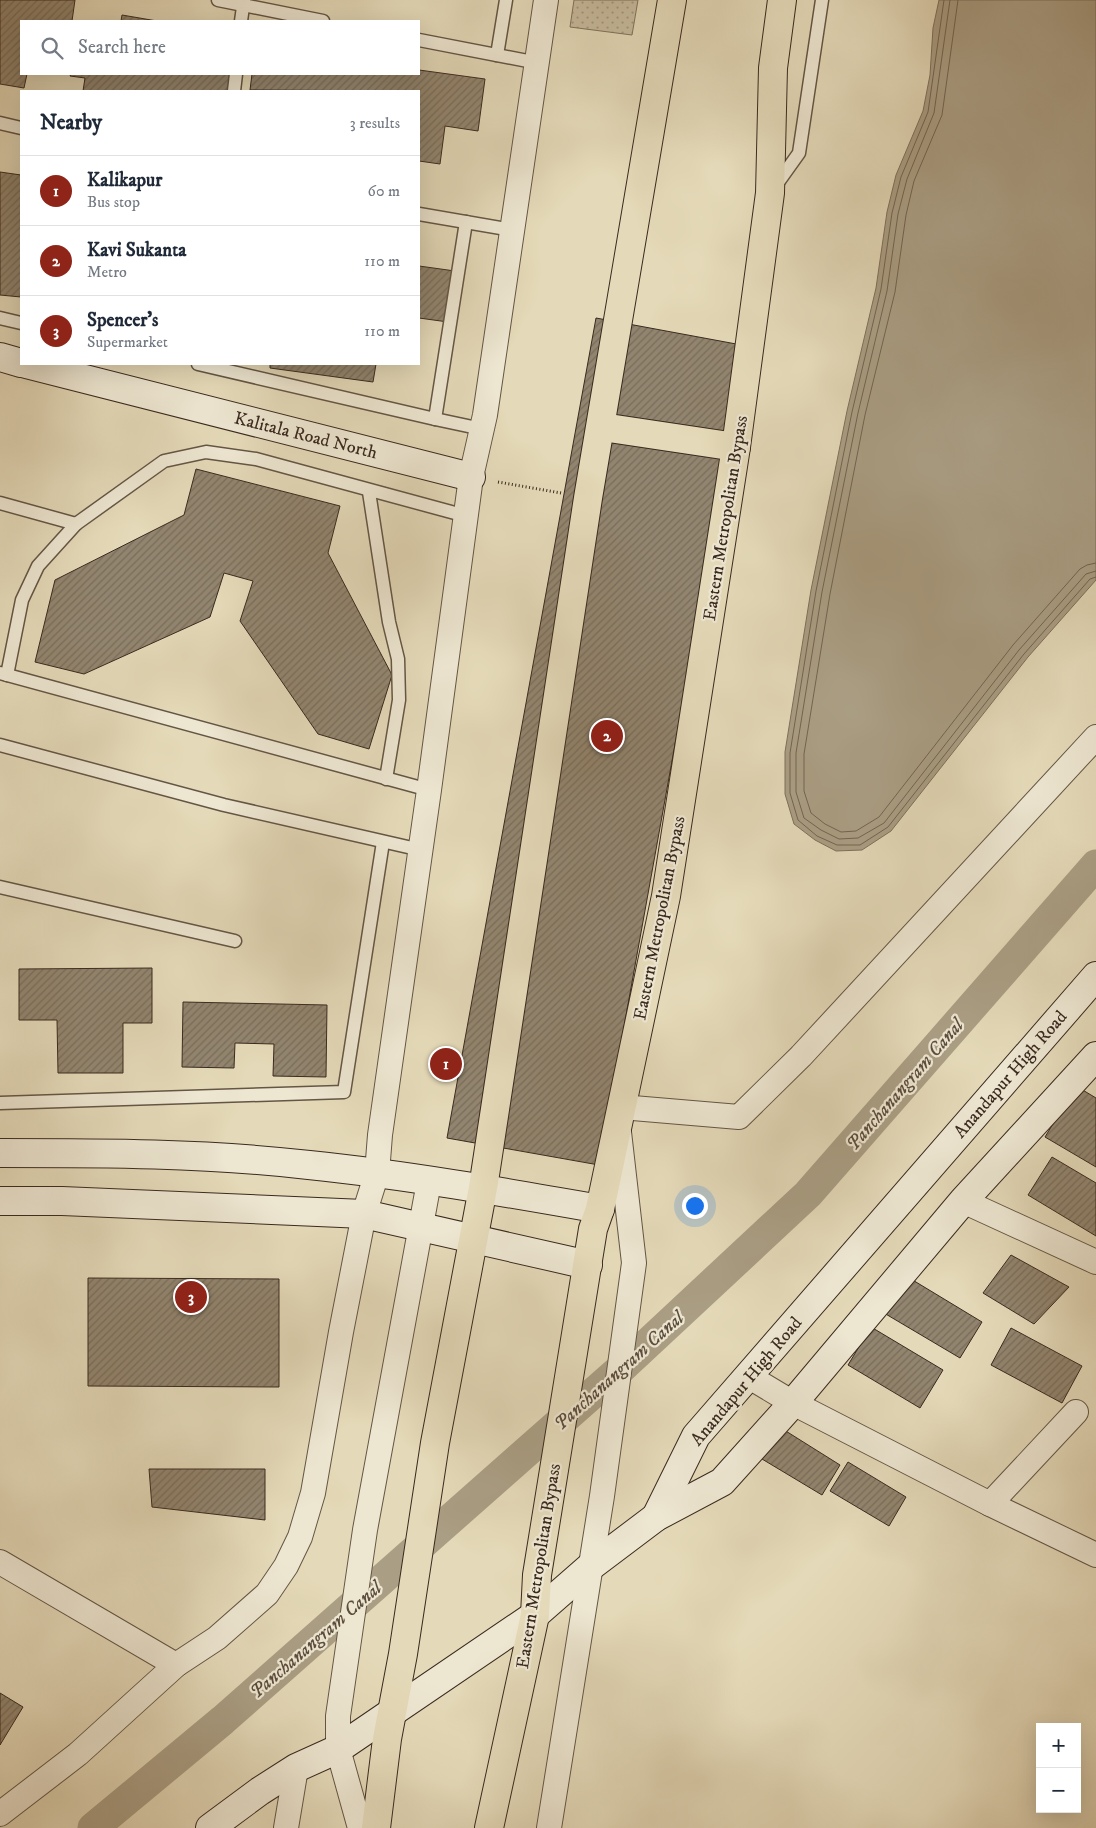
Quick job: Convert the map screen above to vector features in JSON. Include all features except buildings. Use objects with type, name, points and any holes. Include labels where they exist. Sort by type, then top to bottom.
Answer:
[{"type":"main road","points":[[376,1828],[387,1739],[403,1654],[435,1443],[483,1188],[588,498],[602,427],[672,0]]},
{"type":"main road","name":"Eastern Metropolitan Bypass","points":[[489,1828],[535,1615],[537,1575],[593,1230],[600,1209],[666,896],[736,447],[770,193],[773,68],[782,0]]},
{"type":"main road","points":[[0,357],[20,362]]},
{"type":"main road","name":"Kalitala Road North","points":[[30,365],[471,477]]},
{"type":"main road","points":[[602,427],[736,447]]},
{"type":"main road","name":"Anandapur High Road","points":[[656,1517],[696,1436],[1096,976]]},
{"type":"main road","points":[[210,1828],[296,1768],[338,1749],[394,1708],[535,1615],[591,1566],[656,1517],[722,1482],[793,1403],[963,1201],[1096,1056]]},
{"type":"main road","points":[[0,1153],[134,1152],[308,1164],[483,1188],[600,1209]]},
{"type":"main road","points":[[0,1201],[62,1201],[364,1214],[588,1265]]},
{"type":"street","points":[[0,1814],[78,1754],[176,1666],[217,1638],[266,1594],[286,1566],[300,1537],[313,1493],[322,1452],[340,1332],[364,1214],[377,1173],[380,1135],[430,790],[471,477],[482,429],[546,0]]},
{"type":"street","points":[[549,1828],[602,1496],[634,1262],[620,1115],[739,1117],[808,1049],[1096,737]]},
{"type":"street","points":[[360,1828],[338,1749],[338,1716],[365,1530],[430,1182]]},
{"type":"street","points":[[963,1201],[1096,1262]]},
{"type":"street","points":[[748,1376],[793,1403],[990,1504],[1096,1555]]},
{"type":"street","points":[[990,1504],[1076,1412]]},
{"type":"street","points":[[0,1562],[176,1666]]},
{"type":"street","points":[[286,1828],[296,1768]]},
{"type":"lane","points":[[218,0],[243,3],[319,20]]},
{"type":"lane","points":[[498,55],[506,0]]},
{"type":"lane","points":[[770,193],[799,153],[822,0]]},
{"type":"lane","points":[[241,20],[243,3]]},
{"type":"lane","points":[[420,40],[538,63]]},
{"type":"lane","points":[[234,90],[236,75]]},
{"type":"lane","points":[[0,122],[20,128]]},
{"type":"lane","points":[[420,214],[512,230]]},
{"type":"lane","points":[[435,419],[466,222]]},
{"type":"lane","points":[[0,318],[20,323]]},
{"type":"lane","points":[[202,365],[482,429]]},
{"type":"lane","points":[[430,790],[3,674],[22,600],[38,566],[76,524],[164,461],[206,452],[256,459],[369,492],[466,516]]},
{"type":"lane","points":[[369,492],[389,622],[398,659],[399,700],[386,779]]},
{"type":"lane","points":[[0,503],[76,524]]},
{"type":"lane","points":[[0,745],[224,804],[421,850]]},
{"type":"lane","points":[[0,1103],[344,1092],[383,842]]},
{"type":"lane","points":[[0,887],[235,941]]},
{"type":"path","points":[[471,477],[588,498]]},
{"type":"shaded area","points":[[574,0],[638,0],[632,35],[570,27]]},
{"type":"water","points":[[939,0],[1096,0],[1096,580],[1028,657],[891,831],[862,850],[836,851],[815,840],[794,824],[785,794],[785,752],[811,590],[847,411],[876,288],[887,212],[896,175],[923,111],[930,75],[933,28]]},
{"type":"waterway","name":"Panchanangram Canal","points":[[93,1828],[223,1720],[617,1372],[808,1194],[1096,865]]},
{"type":"place","name":"Kavi Sukanta","points":[[607,736]]},
{"type":"place","name":"Kalikapur","points":[[446,1064]]},
{"type":"place","name":"Spencer's","points":[[191,1297]]}]
